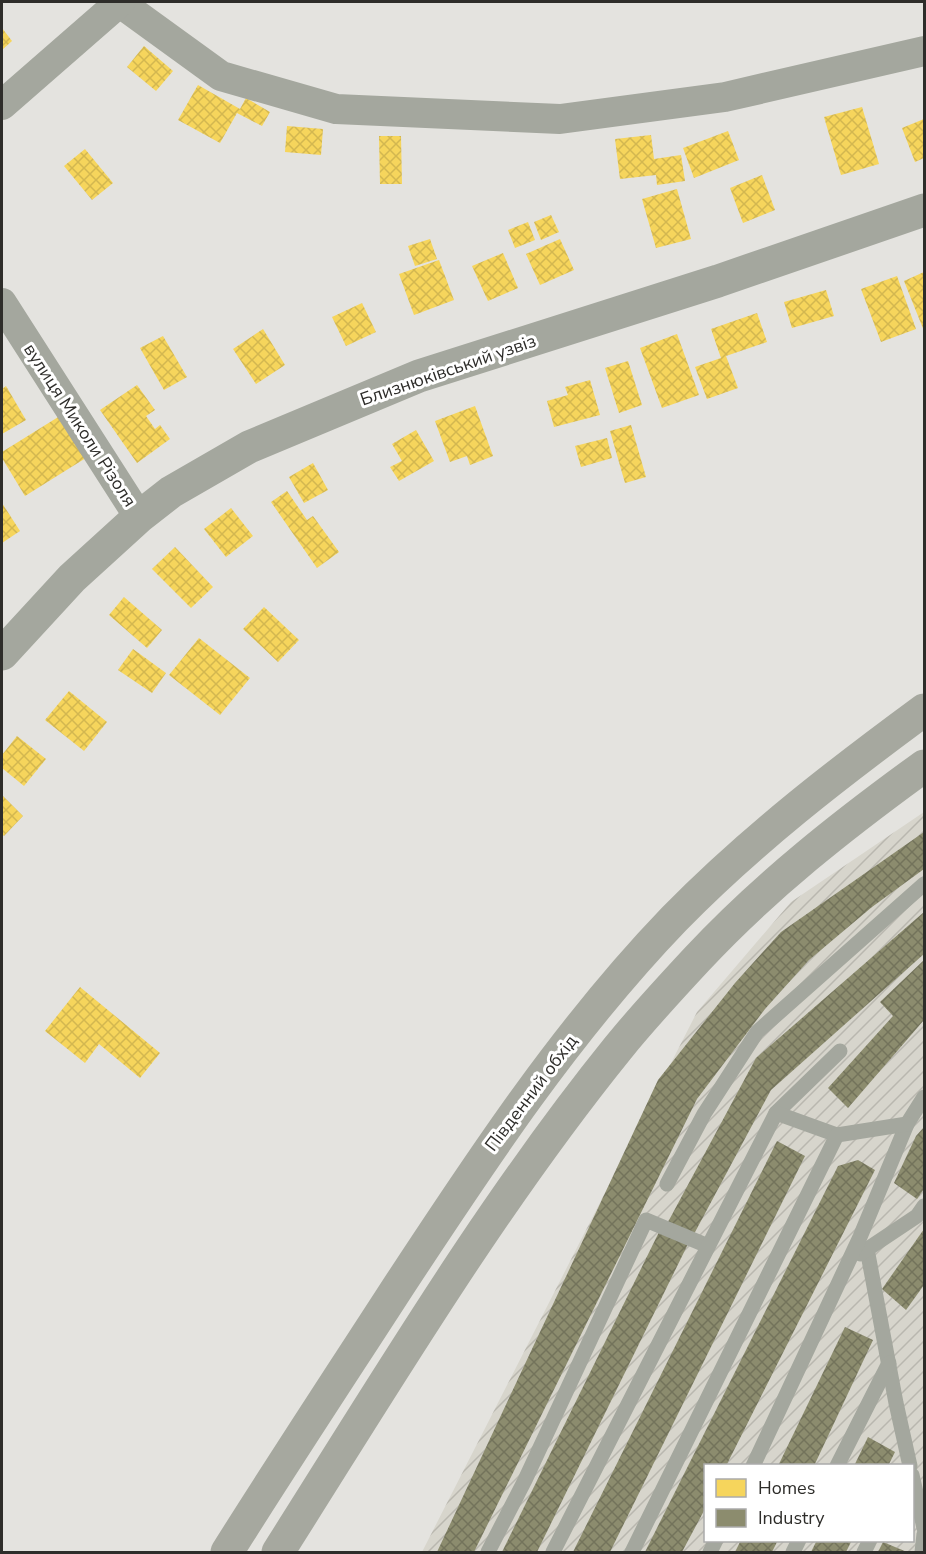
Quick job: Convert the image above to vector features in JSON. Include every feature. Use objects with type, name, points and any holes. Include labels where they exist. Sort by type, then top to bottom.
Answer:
[{"type":"main road","name":"Південний обхід","points":[[227,1552],[476,1168],[600,1002],[674,919],[755,841],[848,766],[924,710]]},
{"type":"main road","points":[[278,1552],[415,1337],[506,1200],[619,1047],[698,957],[783,875],[886,793],[924,766]]},
{"type":"street","points":[[2,105],[119,2],[221,76],[336,110],[560,118],[725,97],[924,51]]},
{"type":"street","name":"Близнюківський узвіз","points":[[2,654],[72,578],[139,517],[171,492],[249,447],[419,376],[718,281],[924,210]]},
{"type":"street","name":"вулиця Миколи Різоля","points":[[2,303],[139,517]]},
{"type":"lane","points":[[667,1184],[704,1114],[757,1032],[924,884]]},
{"type":"lane","points":[[553,1552],[776,1113],[840,1051]]},
{"type":"lane","points":[[754,1464],[848,1262],[907,1124],[924,1097]]},
{"type":"lane","points":[[776,1113],[837,1135],[907,1124]]},
{"type":"lane","points":[[632,1552],[837,1135]]},
{"type":"lane","points":[[848,1262],[917,1216],[924,1206]]},
{"type":"lane","points":[[488,1552],[646,1220],[708,1246]]},
{"type":"lane","points":[[867,1249],[909,1464]]},
{"type":"lane","points":[[838,1464],[889,1363]]},
{"type":"lane","points":[[914,1484],[924,1528]]},
{"type":"lane","points":[[922,1552],[924,1534]]},
{"type":"shaded area","points":[[924,812],[924,1552],[422,1552],[697,1012],[791,902]]},
{"type":"building: Homes","points":[[2,28],[12,41],[2,50]]},
{"type":"building: Homes","points":[[144,46],[173,71],[156,91],[127,67]]},
{"type":"building: Homes","points":[[198,85],[240,109],[246,98],[270,112],[262,126],[237,113],[220,143],[178,120]]},
{"type":"building: Homes","points":[[862,107],[879,164],[841,175],[824,117]]},
{"type":"building: Homes","points":[[924,119],[924,158],[915,162],[902,128]]},
{"type":"building: Homes","points":[[287,126],[323,129],[321,155],[285,152]]},
{"type":"building: Homes","points":[[728,131],[739,160],[694,178],[683,148]]},
{"type":"building: Homes","points":[[651,135],[654,159],[681,155],[685,181],[657,185],[656,175],[620,179],[615,139]]},
{"type":"building: Homes","points":[[379,136],[401,136],[402,184],[380,184]]},
{"type":"building: Homes","points":[[85,149],[113,183],[92,200],[64,166]]},
{"type":"building: Homes","points":[[762,175],[775,210],[743,223],[730,188]]},
{"type":"building: Homes","points":[[677,189],[691,239],[656,248],[642,199]]},
{"type":"building: Homes","points":[[551,215],[559,232],[541,240],[534,222]]},
{"type":"building: Homes","points":[[528,222],[535,240],[515,248],[508,230]]},
{"type":"building: Homes","points":[[430,239],[437,259],[415,266],[408,246]]},
{"type":"building: Homes","points":[[560,239],[574,270],[540,285],[526,254]]},
{"type":"building: Homes","points":[[503,253],[518,288],[488,301],[472,266]]},
{"type":"building: Homes","points":[[439,260],[454,300],[414,315],[399,274]]},
{"type":"building: Homes","points":[[924,272],[924,331],[904,281]]},
{"type":"building: Homes","points":[[897,276],[916,329],[881,342],[861,289]]},
{"type":"building: Homes","points":[[826,290],[834,316],[792,328],[784,302]]},
{"type":"building: Homes","points":[[362,303],[376,332],[346,346],[332,317]]},
{"type":"building: Homes","points":[[757,313],[767,342],[726,356],[738,388],[707,399],[695,367],[721,358],[711,329]]},
{"type":"building: Homes","points":[[263,329],[285,365],[256,384],[233,349]]},
{"type":"building: Homes","points":[[677,334],[699,395],[662,408],[640,348]]},
{"type":"building: Homes","points":[[163,336],[187,377],[164,390],[140,348]]},
{"type":"building: Homes","points":[[628,361],[642,405],[619,413],[605,368]]},
{"type":"building: Homes","points":[[590,380],[600,415],[554,427],[547,401],[568,395],[565,387]]},
{"type":"building: Homes","points":[[137,385],[155,410],[146,416],[155,429],[160,425],[170,439],[137,463],[100,410]]},
{"type":"building: Homes","points":[[6,386],[26,420],[2,434],[2,389]]},
{"type":"building: Homes","points":[[475,406],[493,456],[470,465],[467,456],[450,462],[435,421]]},
{"type":"building: Homes","points":[[63,414],[89,456],[25,496],[2,458],[2,452]]},
{"type":"building: Homes","points":[[631,425],[646,477],[625,483],[610,431]]},
{"type":"building: Homes","points":[[416,430],[434,461],[399,481],[390,467],[402,461],[392,444]]},
{"type":"building: Homes","points":[[607,438],[612,458],[581,467],[575,446]]},
{"type":"building: Homes","points":[[313,463],[328,490],[304,503],[289,477]]},
{"type":"building: Homes","points":[[287,491],[307,520],[313,516],[339,552],[317,568],[271,502]]},
{"type":"building: Homes","points":[[2,503],[20,531],[2,543]]},
{"type":"building: Homes","points":[[231,508],[253,536],[226,557],[204,529]]},
{"type":"building: Homes","points":[[175,547],[213,587],[191,608],[152,569]]},
{"type":"building: Homes","points":[[124,597],[162,630],[147,648],[109,615]]},
{"type":"building: Homes","points":[[264,607],[299,640],[278,662],[243,629]]},
{"type":"building: Homes","points":[[199,638],[250,678],[220,715],[169,675]]},
{"type":"building: Homes","points":[[133,649],[166,673],[152,693],[118,670]]},
{"type":"building: Homes","points":[[69,691],[107,722],[84,751],[45,720]]},
{"type":"building: Homes","points":[[17,736],[46,759],[24,786],[2,768],[2,755]]},
{"type":"building: Homes","points":[[2,795],[23,816],[4,836],[2,834]]},
{"type":"building: Homes","points":[[80,987],[160,1053],[140,1078],[99,1044],[85,1063],[45,1031]]},
{"type":"building: Industry","points":[[924,832],[924,869],[872,907],[809,960],[765,1009],[697,1099],[474,1552],[437,1552],[658,1080],[735,983],[781,932]]},
{"type":"building: Industry","points":[[924,912],[924,954],[771,1090],[694,1234],[668,1222],[756,1058]]},
{"type":"building: Industry","points":[[924,960],[924,1020],[848,1108],[828,1088],[893,1016],[880,1002]]},
{"type":"building: Industry","points":[[924,1127],[924,1189],[917,1199],[894,1183],[916,1136]]},
{"type":"building: Industry","points":[[777,1141],[805,1156],[610,1552],[573,1552]]},
{"type":"building: Industry","points":[[858,1160],[875,1170],[727,1464],[704,1464],[704,1511],[682,1552],[645,1552],[838,1166]]},
{"type":"building: Industry","points":[[924,1229],[924,1285],[906,1310],[882,1289]]},
{"type":"building: Industry","points":[[660,1230],[688,1244],[537,1552],[502,1552]]},
{"type":"building: Industry","points":[[845,1327],[873,1340],[815,1464],[779,1464]]},
{"type":"building: Industry","points":[[868,1437],[895,1452],[889,1464],[855,1464]]},
{"type":"building: Industry","points":[[740,1542],[777,1542],[772,1552],[735,1552]]},
{"type":"building: Industry","points":[[816,1542],[851,1542],[846,1552],[811,1552]]},
{"type":"building: Industry","points":[[883,1542],[907,1552],[878,1552]]}]
